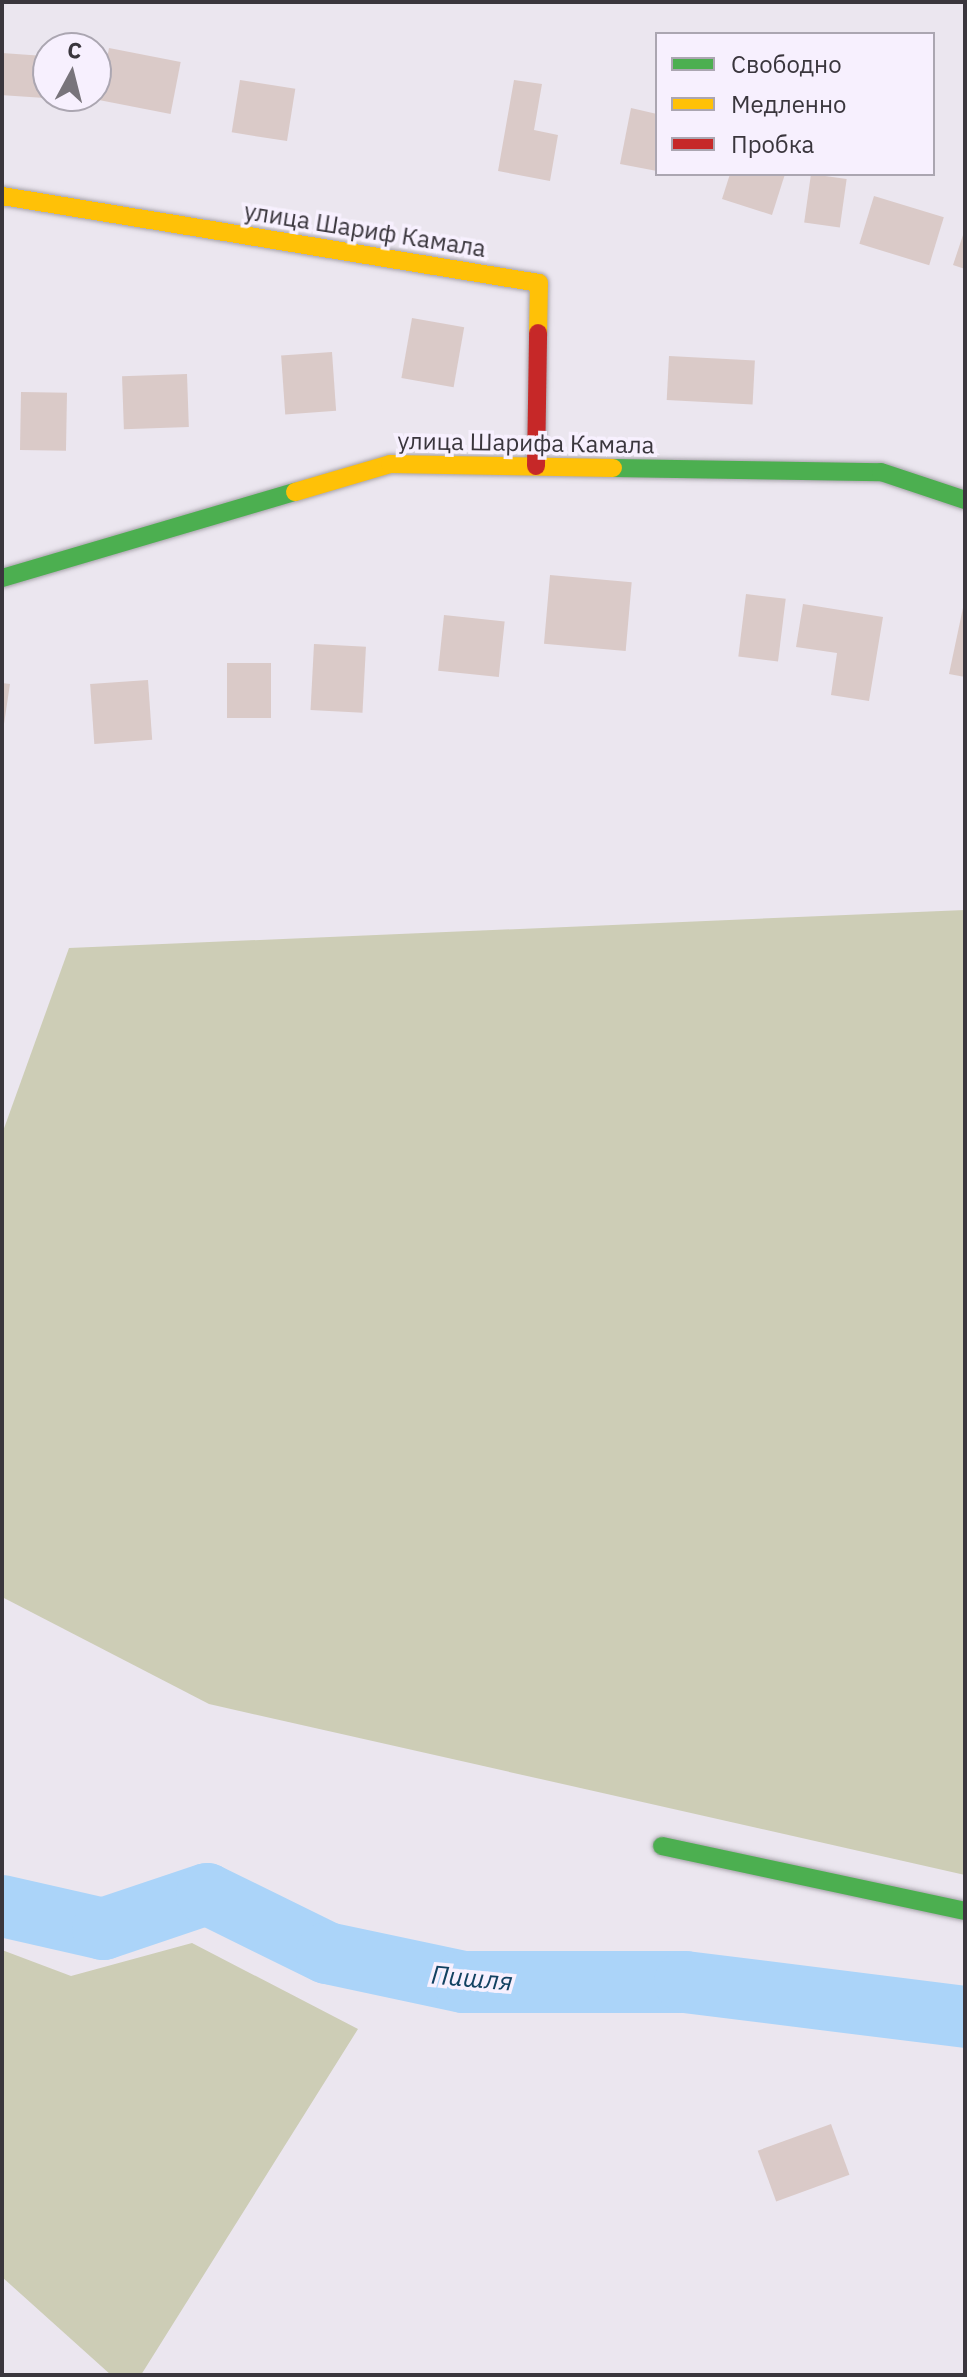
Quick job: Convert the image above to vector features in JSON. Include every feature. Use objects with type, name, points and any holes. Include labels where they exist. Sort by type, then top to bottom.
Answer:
[{"type":"street","name":"улица Шариф Камала","points":[[2,196],[539,283],[536,466]]},
{"type":"street","name":"улица Шарифа Камала","points":[[2,578],[390,464],[881,472],[965,500]]},
{"type":"street","points":[[662,1846],[965,1911]]},
{"type":"green space","points":[[965,910],[965,1875],[209,1704],[2,1597],[2,1134],[69,948]]},
{"type":"green space","points":[[192,1943],[358,2029],[141,2375],[111,2375],[2,2277],[2,1950],[71,1976]]},
{"type":"building","points":[[112,49],[181,62],[171,114],[112,103]]},
{"type":"building","points":[[2,53],[32,55],[32,97],[2,95]]},
{"type":"building","points":[[240,80],[295,89],[287,141],[232,132]]},
{"type":"building","points":[[514,80],[542,84],[534,130],[558,135],[550,181],[498,171]]},
{"type":"building","points":[[631,108],[655,114],[655,171],[620,164]]},
{"type":"building","points":[[729,176],[784,176],[772,215],[722,199]]},
{"type":"building","points":[[811,176],[847,179],[840,228],[804,223]]},
{"type":"building","points":[[874,196],[944,217],[929,265],[859,244]]},
{"type":"building","points":[[965,232],[965,269],[953,265]]},
{"type":"building","points":[[412,318],[464,327],[454,387],[401,378]]},
{"type":"building","points":[[332,352],[336,411],[285,414],[281,356]]},
{"type":"building","points":[[669,356],[755,361],[753,404],[667,400]]},
{"type":"building","points":[[187,374],[189,427],[124,429],[122,376]]},
{"type":"building","points":[[21,392],[67,393],[66,451],[20,450]]},
{"type":"building","points":[[550,575],[632,582],[626,651],[544,644]]},
{"type":"building","points":[[746,594],[786,599],[778,661],[738,657]]},
{"type":"building","points":[[965,603],[965,677],[949,674]]},
{"type":"building","points":[[803,604],[883,617],[869,701],[831,695],[837,653],[796,647]]},
{"type":"building","points":[[444,615],[505,621],[499,677],[438,671]]},
{"type":"building","points":[[314,644],[366,647],[362,713],[311,710]]},
{"type":"building","points":[[227,663],[271,663],[271,718],[227,718]]},
{"type":"building","points":[[148,680],[152,740],[94,744],[90,684]]},
{"type":"building","points":[[2,683],[10,684],[4,724],[2,724]]},
{"type":"building","points":[[831,2124],[849,2175],[776,2201],[758,2151]]},
{"type":"waterway","name":"Пишля","points":[[2,1906],[103,1929],[207,1894],[327,1953],[464,1982],[685,1982],[965,2017]]},
{"type":"traffic: fast","points":[[613,468],[881,472],[965,500]]},
{"type":"traffic: fast","points":[[2,578],[295,492]]},
{"type":"traffic: fast","points":[[662,1846],[965,1911]]},
{"type":"traffic: slow","points":[[2,196],[539,283],[538,333]]},
{"type":"traffic: slow","points":[[295,492],[390,464],[613,468]]},
{"type":"traffic: jam","points":[[536,466],[538,333]]}]
